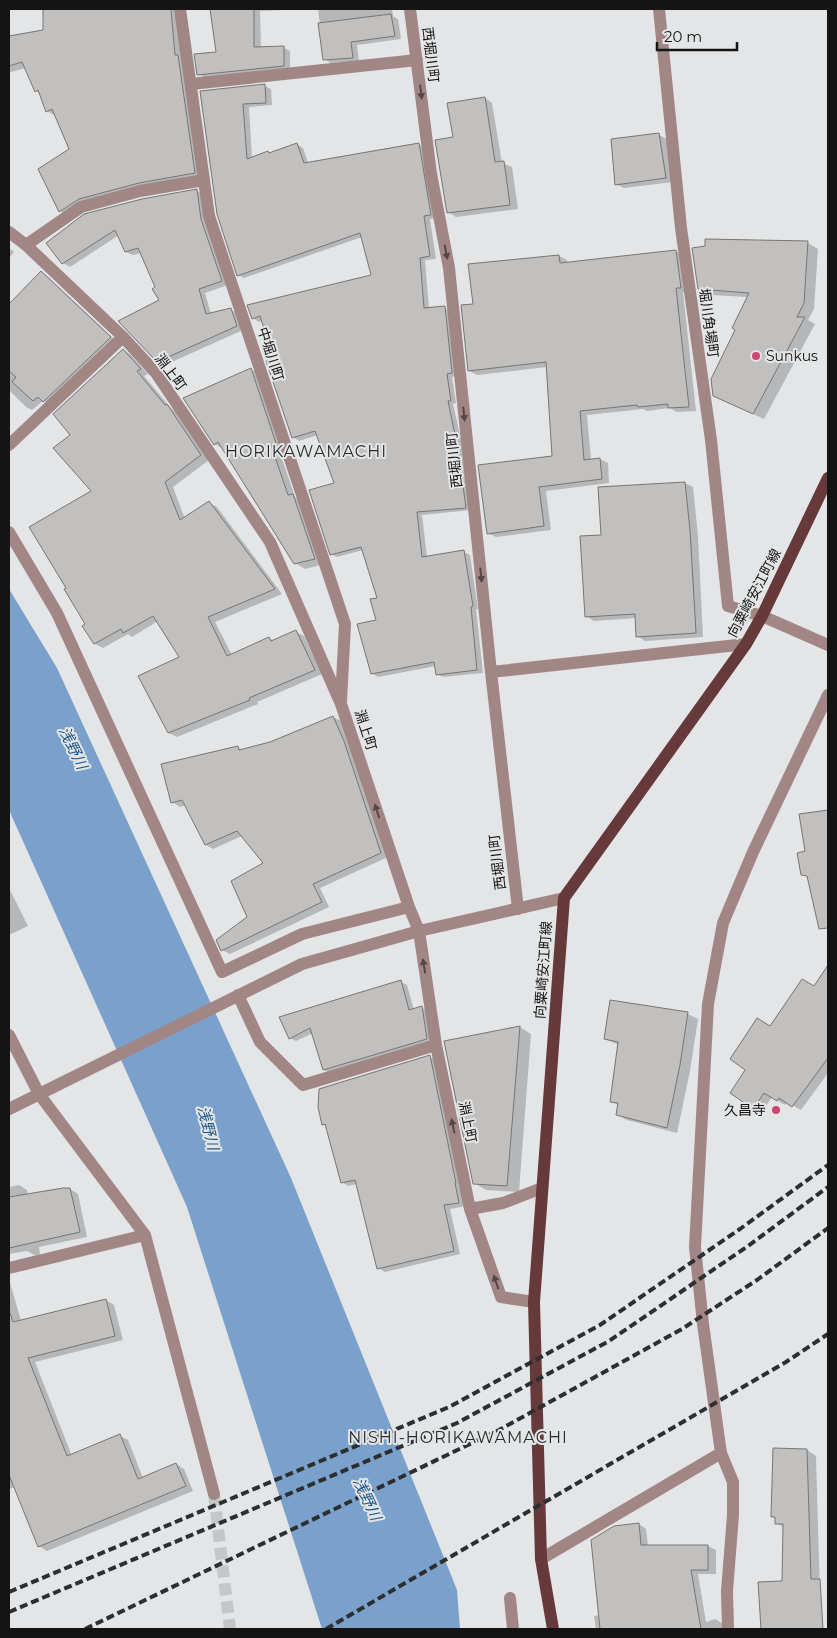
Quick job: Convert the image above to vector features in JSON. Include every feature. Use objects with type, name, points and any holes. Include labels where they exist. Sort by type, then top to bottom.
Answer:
[{"type":"main road","name":"向粟崎安江町線","points":[[553,1629],[541,1559],[534,1302],[564,898],[746,644],[762,616],[828,478]]},
{"type":"street","name":"中堀川町","points":[[180,9],[209,216],[345,624],[341,704]]},
{"type":"street","name":"西堀川町","points":[[410,9],[431,174],[449,268],[518,909]]},
{"type":"street","name":"堀川角場町","points":[[659,9],[681,228],[711,440],[728,606],[762,616]]},
{"type":"street","points":[[191,84],[417,60]]},
{"type":"street","points":[[26,245],[81,207],[140,191],[204,180]]},
{"type":"street","name":"淵上町","points":[[9,232],[26,245],[123,336],[156,373],[270,542],[341,704],[409,907],[419,930],[436,1045],[470,1209],[501,1297],[534,1302]]},
{"type":"street","points":[[9,445],[123,336]]},
{"type":"street","points":[[9,532],[57,613],[222,972],[302,934],[409,907]]},
{"type":"street","points":[[762,616],[828,645]]},
{"type":"street","points":[[491,672],[746,644]]},
{"type":"street","points":[[728,1629],[727,1591],[733,1514],[733,1482],[721,1452],[703,1324],[695,1247],[708,1004],[723,923],[753,852],[828,695]]},
{"type":"street","points":[[9,1109],[302,964],[419,930],[564,898]]},
{"type":"street","points":[[238,995],[260,1042],[303,1085],[436,1045]]},
{"type":"street","points":[[9,1035],[13,1053],[39,1094],[144,1235],[214,1494]]},
{"type":"street","points":[[470,1209],[502,1203],[542,1188]]},
{"type":"street","points":[[9,1268],[144,1235]]},
{"type":"street","points":[[541,1559],[721,1452]]},
{"type":"street","points":[[510,1598],[513,1629]]},
{"type":"water","name":"浅野川","points":[[9,589],[57,668],[291,1178],[457,1590],[460,1629],[322,1629],[187,1207],[9,810]]},
{"type":"building","points":[[43,9],[171,9],[175,55],[178,55],[195,173],[139,183],[79,199],[59,212],[38,169],[69,149],[52,109],[46,112],[38,90],[35,92],[22,62],[9,66],[9,36],[43,30]]},
{"type":"building","points":[[210,9],[254,9],[254,47],[284,46],[284,66],[197,75],[194,54],[216,52]]},
{"type":"building","points":[[391,14],[395,36],[351,42],[353,58],[323,60],[318,23]]},
{"type":"building","points":[[265,84],[266,103],[243,104],[247,159],[297,143],[304,163],[419,143],[431,215],[424,216],[430,256],[420,258],[424,308],[445,306],[452,373],[447,374],[451,401],[448,401],[458,449],[466,508],[417,512],[422,557],[464,550],[473,606],[471,607],[477,670],[436,675],[434,662],[371,674],[357,624],[376,620],[370,599],[377,598],[361,547],[330,555],[309,490],[334,483],[315,431],[292,438],[266,361],[273,358],[260,316],[252,319],[247,305],[371,275],[360,233],[237,276],[217,214],[200,91]]},
{"type":"building","points":[[485,97],[495,162],[504,161],[510,205],[447,213],[435,140],[453,137],[447,103]]},
{"type":"building","points":[[659,133],[666,178],[615,185],[611,139]]},
{"type":"building","points":[[197,189],[201,219],[222,281],[199,289],[206,314],[231,308],[237,326],[157,362],[118,321],[159,300],[152,289],[155,287],[138,248],[125,252],[115,230],[62,264],[46,243],[84,214],[142,199]]},
{"type":"building","points":[[705,239],[808,241],[804,303],[797,317],[805,317],[753,414],[713,396],[711,379],[735,330],[732,328],[749,293],[698,289],[692,248],[705,246]]},
{"type":"building","points":[[676,250],[681,288],[676,288],[689,407],[668,408],[668,404],[638,407],[637,405],[580,411],[584,460],[600,458],[602,479],[539,487],[544,526],[487,534],[478,465],[552,456],[546,362],[468,371],[461,305],[473,304],[468,264],[559,255],[560,263]]},
{"type":"building","points":[[41,271],[111,337],[43,402],[38,397],[33,401],[12,382],[16,377],[9,371],[9,304]]},
{"type":"building","points":[[123,349],[141,369],[137,371],[165,405],[167,404],[201,455],[165,482],[180,520],[209,501],[275,589],[208,617],[227,656],[269,637],[271,641],[296,630],[315,670],[249,698],[250,700],[168,733],[138,676],[179,657],[153,616],[123,633],[121,629],[94,644],[82,626],[85,624],[64,589],[66,588],[29,527],[91,491],[53,448],[70,435],[53,414]]},
{"type":"building","points":[[251,368],[276,443],[271,445],[288,495],[293,494],[315,559],[294,564],[218,442],[214,445],[183,398]]},
{"type":"building","points":[[685,482],[696,633],[636,637],[635,614],[585,617],[580,536],[601,535],[598,487]]},
{"type":"building","points":[[333,716],[344,741],[381,853],[313,884],[322,902],[221,951],[216,940],[247,917],[231,881],[263,863],[237,831],[205,845],[182,800],[171,803],[161,764],[238,746],[239,750],[270,742]]},
{"type":"building","points":[[828,810],[828,928],[819,929],[807,876],[801,875],[797,853],[805,851],[799,814]]},
{"type":"building","points":[[828,965],[828,1058],[792,1107],[779,1098],[777,1101],[764,1093],[753,1109],[730,1093],[745,1070],[730,1059],[757,1018],[770,1026],[802,979],[814,986]]},
{"type":"building","points":[[401,980],[409,1010],[422,1006],[427,1039],[323,1070],[310,1028],[289,1039],[279,1017]]},
{"type":"building","points":[[610,1000],[688,1012],[680,1065],[667,1128],[616,1115],[618,1103],[610,1102],[618,1042],[604,1039]]},
{"type":"building","points":[[520,1026],[507,1186],[473,1184],[444,1041]]},
{"type":"building","points":[[430,1055],[459,1203],[444,1205],[454,1251],[377,1269],[355,1180],[341,1183],[325,1124],[322,1125],[318,1107],[319,1089]]},
{"type":"building","points":[[70,1188],[80,1232],[9,1248],[9,1197]]},
{"type":"building","points":[[106,1299],[115,1336],[28,1358],[67,1456],[120,1434],[138,1479],[176,1463],[186,1486],[38,1547],[9,1475],[9,1313],[13,1322]]},
{"type":"building","points":[[773,1448],[807,1449],[811,1579],[820,1579],[823,1629],[761,1629],[758,1582],[782,1581],[783,1524],[775,1524],[775,1517],[771,1517]]},
{"type":"building","points":[[639,1523],[641,1545],[708,1545],[708,1570],[691,1570],[701,1629],[600,1629],[591,1540],[614,1526]]},
{"type":"tunnel","points":[[214,1494],[230,1629]]},
{"type":"railway","points":[[9,1592],[449,1407],[600,1325],[740,1229],[828,1165]]},
{"type":"railway","points":[[9,1612],[457,1423],[609,1341],[748,1246],[828,1187]]},
{"type":"railway","points":[[85,1629],[499,1430],[682,1329],[757,1280],[828,1228]]},
{"type":"railway","points":[[326,1629],[786,1362],[828,1334]]},
{"type":"place","name":"Sunkus","points":[[756,356]]},
{"type":"place","name":"久昌寺","points":[[776,1110]]},
{"type":"district","name":"HORIKAWAMACHI","points":[[306,451]]},
{"type":"district","name":"NISHI-HORIKAWAMACHI","points":[[458,1437]]}]
